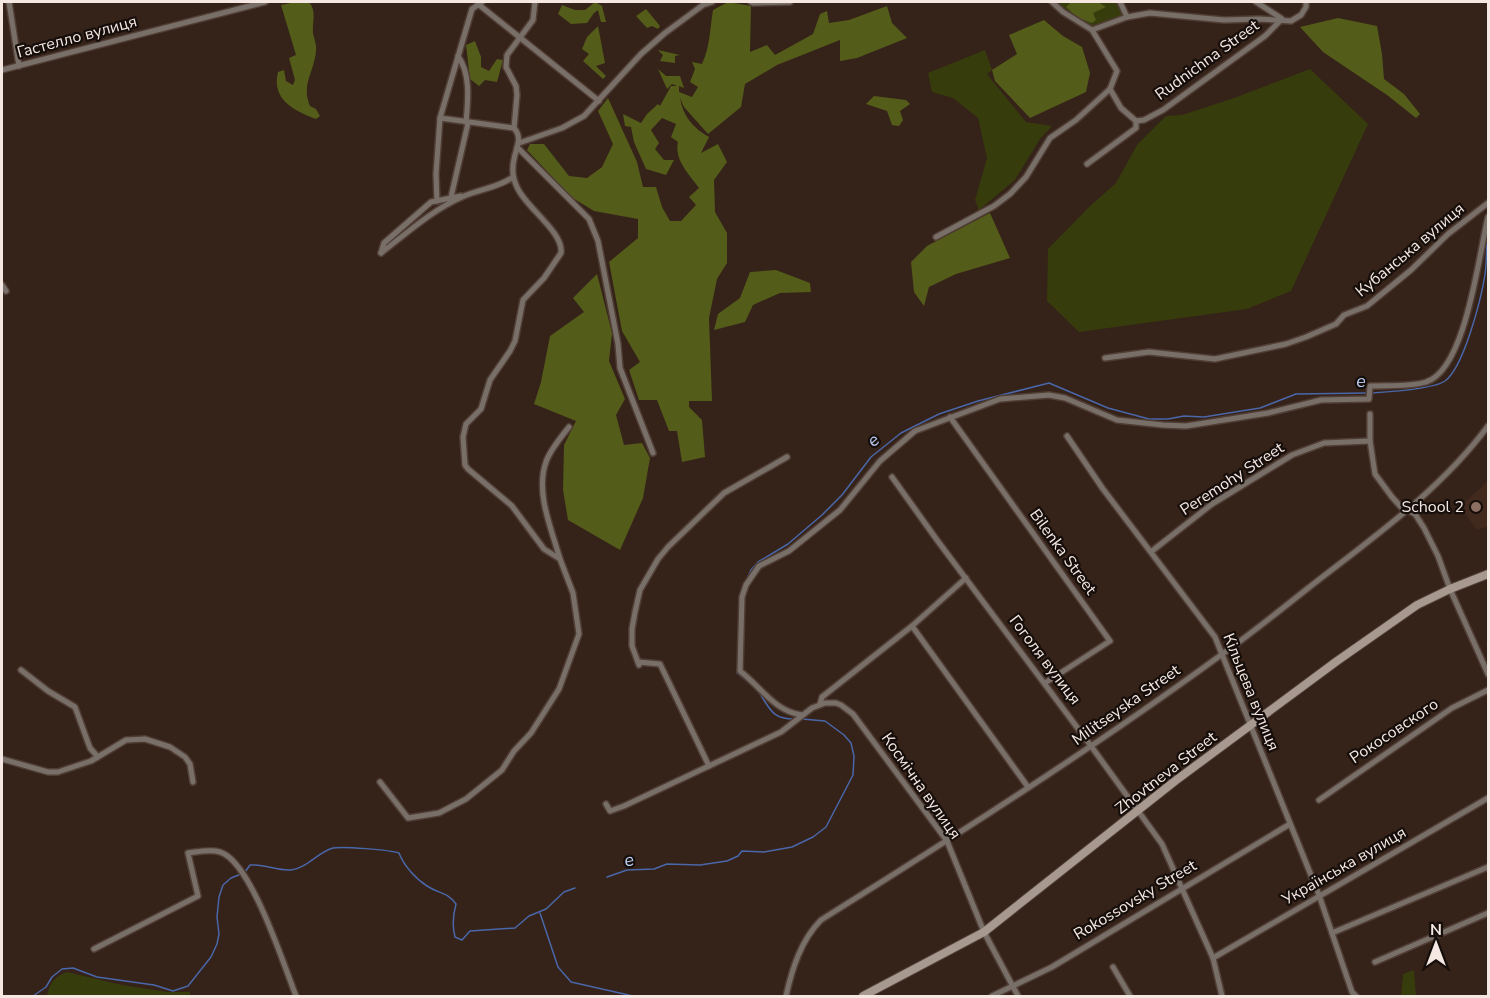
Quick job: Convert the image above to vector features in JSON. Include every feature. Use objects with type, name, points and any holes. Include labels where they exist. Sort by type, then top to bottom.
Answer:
[{"type":"main road","name":"Zhovtneva Street","points":[[863,996],[984,932],[1175,781],[1337,661],[1409,611],[1450,589],[1488,574]]},
{"type":"street","points":[[9,2],[19,66]]},
{"type":"street","name":"Гастелло вулиця","points":[[2,70],[264,2]]},
{"type":"street","points":[[514,128],[517,95],[516,86],[506,68],[507,55],[533,20],[535,2]]},
{"type":"street","points":[[518,145],[562,128],[584,116],[659,37],[699,8],[712,2]]},
{"type":"street","points":[[751,2],[790,2]]},
{"type":"street","points":[[936,237],[994,206],[1010,194],[1026,177],[1050,138],[1086,112],[1110,89],[1117,71],[1092,30],[1063,12],[1052,2]]},
{"type":"street","points":[[1120,2],[1127,16]]},
{"type":"street","points":[[1256,2],[1282,19],[1291,21],[1306,8],[1306,2]]},
{"type":"street","points":[[437,201],[436,162],[440,118],[472,9],[480,3],[599,101]]},
{"type":"street","name":"Rudnichna Street","points":[[1092,30],[1127,16],[1150,14],[1224,21],[1282,19]]},
{"type":"street","name":"Rudnichna Street","points":[[1087,164],[1136,128],[1136,121],[1144,120],[1162,110],[1265,36],[1282,19]]},
{"type":"street","points":[[451,197],[467,122],[469,93],[462,61],[458,56]]},
{"type":"street","points":[[1110,89],[1127,115],[1136,121]]},
{"type":"street","points":[[440,118],[514,128],[519,133],[513,161],[513,177],[518,189],[559,240],[561,253],[544,278],[523,300],[515,341],[490,380],[481,409],[466,424],[463,437],[465,465],[512,506],[544,549],[560,559]]},
{"type":"street","points":[[518,145],[589,219],[594,230],[613,316],[620,368],[653,453]]},
{"type":"street","points":[[464,196],[431,202],[384,243],[381,253],[443,206],[464,196],[494,187],[513,177]]},
{"type":"street","name":"Кубанська вулиця","points":[[1105,358],[1149,352],[1215,359],[1286,344],[1306,337],[1336,324],[1344,315],[1367,306],[1411,270],[1448,234],[1488,202]]},
{"type":"street","points":[[800,716],[780,708],[740,670],[742,597],[746,585],[759,566],[789,552],[840,510],[880,461],[915,431],[1000,399],[1049,395],[1065,398],[1117,420],[1186,426],[1268,413],[1321,400],[1369,399],[1370,386],[1427,382],[1441,373],[1455,347],[1476,285],[1488,217]]},
{"type":"street","points":[[2,285],[6,291]]},
{"type":"street","points":[[1370,414],[1372,462],[1378,481],[1401,507],[1415,514],[1424,528],[1488,674]]},
{"type":"street","name":"Bilenka Street","points":[[950,417],[1110,641],[1045,683]]},
{"type":"street","name":"Militseyska Street","points":[[786,996],[791,974],[801,951],[811,930],[822,920],[1091,746],[1222,655],[1406,509],[1468,453],[1488,426]]},
{"type":"street","points":[[380,782],[408,818],[439,813],[466,800],[502,770],[514,751],[531,733],[559,689],[580,630],[573,593],[546,515],[544,470],[546,460],[569,427]]},
{"type":"street","name":"Кільцева вулиця","points":[[1067,436],[1103,489],[1215,637],[1319,896],[1351,990],[1356,996]]},
{"type":"street","name":"Peremohy Street","points":[[1152,551],[1212,504],[1292,455],[1324,443],[1370,441]]},
{"type":"street","points":[[709,766],[660,664],[638,664],[632,646],[632,629],[640,590],[658,559],[668,547],[724,493],[787,457]]},
{"type":"street","name":"Гоголя вулиця","points":[[892,477],[1162,844],[1213,958],[1222,996]]},
{"type":"street","points":[[606,804],[608,809],[613,811],[781,732],[800,716],[820,704],[822,697],[912,626],[966,579]]},
{"type":"street","points":[[912,626],[1028,787]]},
{"type":"street","points":[[21,670],[48,691],[75,707],[90,748],[98,757]]},
{"type":"street","name":"Рокосовского","points":[[1319,800],[1452,708],[1488,690]]},
{"type":"street","name":"Космічна вулиця","points":[[820,704],[836,703],[853,714],[947,841],[984,932],[1018,996]]},
{"type":"street","points":[[2,759],[51,772],[82,765],[126,740],[145,739],[170,747],[185,757],[190,764],[193,782]]},
{"type":"street","name":"Українська вулиця","points":[[1213,958],[1488,798]]},
{"type":"street","name":"Rokossovsky Street","points":[[992,996],[1052,966],[1290,824]]},
{"type":"street","points":[[94,949],[198,896],[188,853],[221,852],[234,861],[254,891],[296,996]]},
{"type":"street","points":[[1332,933],[1488,867]]},
{"type":"street","points":[[1375,962],[1488,913]]},
{"type":"street","points":[[1113,967],[1130,996]]},
{"type":"shaded area","name":"School 2","points":[[1488,481],[1488,526],[1477,530],[1463,511],[1464,503]]},
{"type":"green space","points":[[309,2],[314,13],[313,33],[316,49],[307,91],[310,106],[316,109],[320,116],[316,119],[292,108],[281,97],[278,90],[278,72],[284,70],[286,81],[293,85],[295,80],[289,58],[296,55],[281,5]]},
{"type":"green space","points":[[595,2],[602,6],[606,22],[601,22],[598,10],[587,23],[571,24],[558,14],[562,5],[575,10],[585,10]]},
{"type":"green space","points":[[728,2],[751,6],[750,52],[767,45],[775,55],[813,34],[820,14],[827,11],[829,23],[849,20],[887,6],[892,23],[907,38],[857,58],[840,61],[840,40],[777,65],[745,84],[741,107],[708,134],[684,107],[680,98],[690,121],[709,137],[701,153],[718,144],[727,162],[714,180],[715,212],[727,233],[727,263],[717,279],[709,318],[712,401],[689,401],[689,407],[702,420],[705,457],[682,462],[677,431],[669,431],[657,400],[639,400],[629,370],[640,362],[622,331],[609,262],[638,238],[638,219],[594,211],[571,197],[527,150],[530,144],[544,144],[569,176],[587,178],[602,167],[613,144],[598,111],[608,98],[637,162],[643,187],[656,187],[662,207],[670,221],[681,221],[696,205],[689,197],[699,188],[680,161],[678,142],[671,137],[676,124],[662,118],[651,130],[659,143],[655,149],[664,160],[674,160],[666,175],[646,169],[634,142],[631,127],[625,126],[623,114],[641,123],[658,104],[660,106],[671,86],[677,86],[672,84],[667,89],[658,69],[666,76],[680,76],[684,88],[679,86],[679,92],[692,97],[698,87],[690,82],[695,69],[692,62],[702,64],[708,44],[713,10]]},
{"type":"green space","points":[[1056,2],[1116,2],[1124,16],[1092,28],[1065,11]]},
{"type":"green space","points":[[1071,2],[1098,2],[1106,7],[1093,13],[1096,20],[1092,23],[1078,18],[1066,7]]},
{"type":"green space","points":[[646,9],[660,26],[658,29],[652,26],[647,28],[636,16]]},
{"type":"green space","points":[[1338,18],[1377,26],[1384,79],[1404,94],[1420,114],[1416,118],[1387,95],[1323,52],[1300,27]]},
{"type":"green space","points":[[1044,20],[1063,36],[1082,47],[1090,73],[1086,92],[1030,118],[995,81],[992,70],[1017,54],[1009,35]]},
{"type":"green space","points":[[598,26],[605,63],[596,66],[606,76],[603,79],[583,61],[589,54],[582,49],[587,37]]},
{"type":"green space","points":[[475,41],[481,57],[481,67],[489,71],[497,59],[503,60],[497,82],[485,80],[479,86],[470,79],[466,45]]},
{"type":"green space","points":[[658,50],[680,55],[675,56],[675,63],[660,61],[663,55]]},
{"type":"green space","points":[[985,50],[992,70],[987,74],[1026,122],[1052,126],[1040,139],[1015,180],[979,210],[975,200],[987,158],[978,118],[953,98],[932,92],[928,73]]},
{"type":"green space","points":[[1310,69],[1368,124],[1291,291],[1247,309],[1079,332],[1047,301],[1048,249],[1116,183],[1137,145],[1166,116],[1182,115]]},
{"type":"green space","points":[[874,96],[906,100],[910,104],[900,111],[903,120],[899,126],[892,125],[887,111],[866,104]]},
{"type":"green space","points":[[990,213],[1010,258],[956,274],[929,287],[924,306],[914,292],[911,262],[927,246]]},
{"type":"green space","points":[[776,270],[810,283],[811,292],[780,293],[753,305],[745,322],[714,330],[718,314],[740,298],[750,272]]},
{"type":"green space","points":[[597,274],[612,333],[609,361],[625,399],[616,415],[624,445],[642,443],[650,458],[643,498],[620,550],[568,520],[563,490],[564,445],[576,421],[534,404],[550,336],[584,312],[573,298]]},
{"type":"green space","points":[[1414,970],[1416,996],[1401,996],[1403,974]]},
{"type":"green space","points":[[67,972],[122,985],[168,992],[190,992],[190,996],[47,996],[53,981],[59,975]]},
{"type":"waterway","name":"e","points":[[1372,393],[1431,386],[1445,381],[1452,373],[1465,348],[1480,300],[1485,275],[1488,233]]},
{"type":"waterway","name":"e","points":[[746,581],[758,562],[788,544],[822,515],[842,495],[871,457],[901,433],[939,414],[978,401],[1049,383],[1108,408],[1149,419],[1168,419],[1184,416],[1204,417],[1260,408],[1296,394],[1368,393]]},
{"type":"waterway","name":"e","points":[[738,655],[739,609]]},
{"type":"waterway","name":"e","points":[[738,665],[737,673],[753,686]]},
{"type":"waterway","name":"e","points":[[758,691],[776,715],[794,719]]},
{"type":"waterway","name":"e","points":[[607,877],[627,870],[654,869],[667,864],[700,865],[727,861],[738,856],[742,851],[764,852],[792,847],[813,837],[826,827],[853,775],[854,756],[851,743],[825,721],[802,719]]},
{"type":"waterway","points":[[245,872],[250,865],[286,870],[297,869],[333,848],[399,853],[407,867],[419,880],[431,889],[449,897],[456,904],[453,920],[454,933],[455,937],[462,940],[470,931],[515,928],[529,916],[546,909],[564,892],[575,888]]},
{"type":"waterway","points":[[33,996],[46,987],[52,977],[62,969],[73,968],[97,977],[154,985],[173,991],[188,986],[211,957],[217,944],[219,897],[223,885],[231,878],[241,874]]},
{"type":"waterway","points":[[540,913],[558,967],[571,982],[633,996]]},
{"type":"place","name":"School 2","points":[[1476,507]]}]
